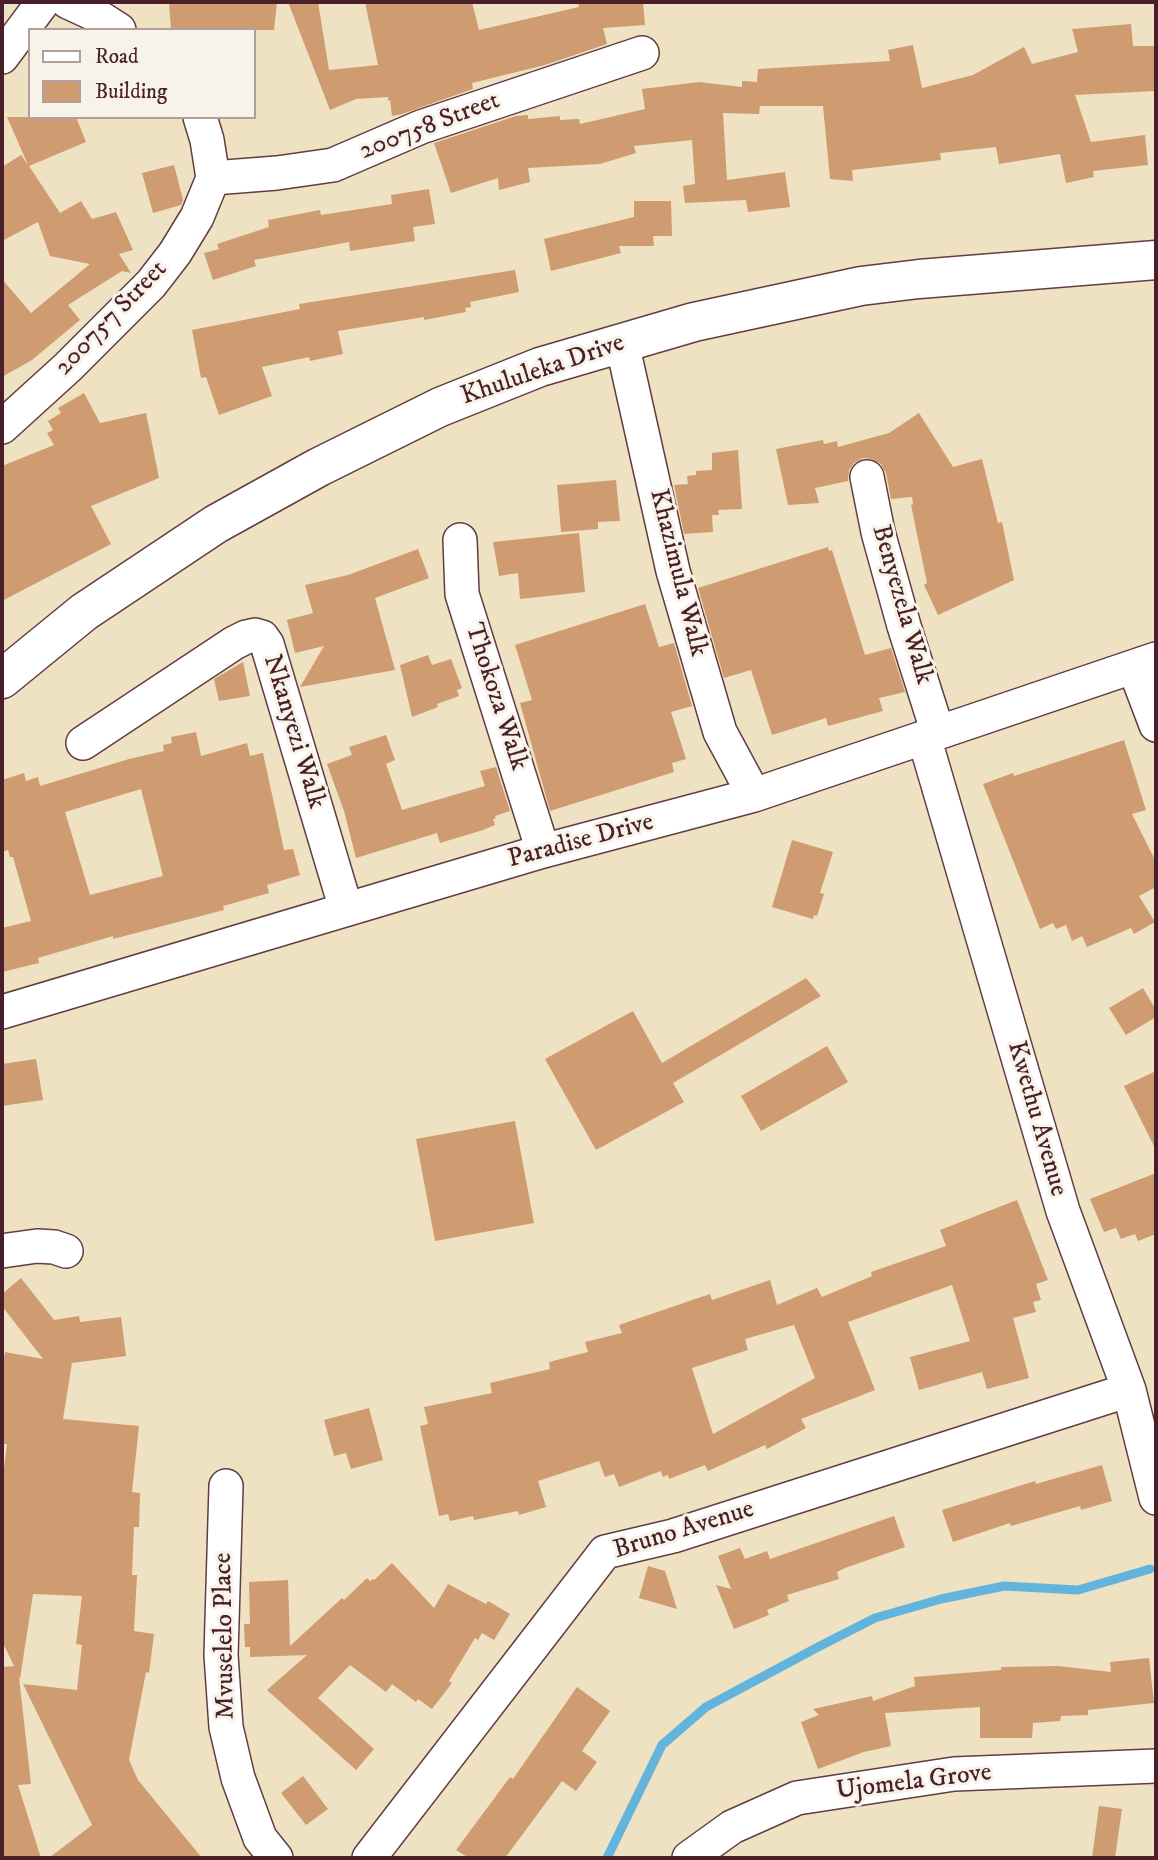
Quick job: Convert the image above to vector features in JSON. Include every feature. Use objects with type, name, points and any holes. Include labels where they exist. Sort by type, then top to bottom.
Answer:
[{"type":"street","points":[[2,57],[43,2]]},
{"type":"street","points":[[68,2],[117,28]]},
{"type":"street","name":"200758 Street","points":[[213,178],[277,173],[334,164],[421,127],[642,53]]},
{"type":"street","points":[[201,119],[213,178]]},
{"type":"street","name":"200757 Street","points":[[2,427],[68,367],[151,284],[175,253],[197,216],[213,178]]},
{"type":"street","name":"Khululeka Drive","points":[[2,679],[84,612],[216,524],[319,467],[440,407],[540,367],[694,322],[861,286],[932,277],[1156,260]]},
{"type":"street","name":"Khazimula Walk","points":[[622,343],[676,584],[720,732],[754,795]]},
{"type":"street","name":"Benyezela Walk","points":[[867,477],[878,532],[931,735]]},
{"type":"street","name":"Thokoza Walk","points":[[460,540],[462,594],[543,851]]},
{"type":"street","name":"Nkanyezi Walk","points":[[83,743],[234,643],[255,635],[262,637],[267,644],[346,909]]},
{"type":"street","points":[[1145,663],[1156,724]]},
{"type":"street","name":"Paradise Drive","points":[[2,1012],[543,851],[754,795],[1145,663]]},
{"type":"street","name":"Kwethu Avenue","points":[[931,735],[1063,1211],[1129,1390],[1156,1498]]},
{"type":"street","points":[[2,1251],[37,1246],[66,1251]]},
{"type":"street","name":"Bruno Avenue","points":[[369,1858],[605,1552],[673,1536],[1129,1390]]},
{"type":"street","name":"Mvuselelo Place","points":[[226,1486],[221,1655],[226,1727],[238,1778],[260,1838],[276,1858]]},
{"type":"street","name":"Ujomela Grove","points":[[689,1858],[732,1827],[797,1798],[954,1774],[1156,1766]]},
{"type":"building","points":[[169,2],[277,2],[274,30],[171,28]]},
{"type":"building","points":[[288,2],[318,2],[329,70],[378,65],[365,2],[472,2],[479,30],[579,7],[578,2],[643,2],[645,25],[603,28],[607,44],[545,65],[472,83],[473,89],[392,116],[388,97],[356,99],[330,110]]},
{"type":"building","points":[[1131,24],[1133,46],[1156,46],[1156,91],[1075,95],[1091,142],[1145,135],[1148,165],[1093,171],[1094,177],[1066,183],[1060,154],[999,164],[996,147],[940,153],[941,160],[852,170],[853,181],[830,179],[823,106],[760,106],[759,114],[723,113],[727,180],[785,172],[790,207],[748,212],[746,200],[685,203],[683,186],[695,184],[692,140],[634,146],[636,153],[600,164],[528,168],[530,182],[499,190],[498,178],[451,193],[434,143],[516,116],[528,115],[528,119],[560,116],[560,120],[579,119],[580,124],[645,109],[642,89],[699,82],[742,87],[742,81],[757,82],[758,69],[890,61],[888,50],[913,45],[922,88],[973,75],[1024,47],[1032,64],[1078,52],[1072,29]]},
{"type":"building","points":[[7,117],[77,119],[86,142],[29,166],[60,213],[81,201],[92,219],[116,212],[133,250],[119,254],[131,273],[122,271],[68,305],[80,320],[32,360],[2,377],[2,279],[31,313],[90,264],[50,256],[38,222],[2,241],[2,167],[21,155],[28,165]]},
{"type":"building","points":[[174,165],[183,200],[181,205],[153,213],[142,173]]},
{"type":"building","points":[[429,189],[435,224],[413,227],[415,241],[350,251],[349,242],[254,260],[256,266],[213,280],[204,253],[219,249],[217,244],[269,227],[268,220],[320,210],[321,215],[392,204],[391,195]]},
{"type":"building","points":[[634,201],[671,201],[672,236],[653,236],[654,246],[619,246],[621,253],[551,271],[544,239],[634,217]]},
{"type":"building","points":[[515,270],[519,292],[470,302],[471,307],[465,308],[466,312],[338,331],[343,354],[310,361],[309,357],[262,367],[272,396],[219,415],[206,377],[201,378],[192,330],[300,309],[299,304]]},
{"type":"building","points":[[84,393],[100,423],[146,413],[159,478],[91,506],[111,544],[2,601],[2,466],[54,445],[47,433],[53,430],[48,421],[61,413],[58,408]]},
{"type":"building","points":[[919,413],[953,467],[982,459],[998,523],[1002,522],[1014,580],[938,615],[924,585],[927,583],[911,505],[912,497],[891,499],[886,473],[881,464],[863,458],[849,470],[848,481],[815,488],[819,503],[788,505],[776,449],[823,440],[824,444],[837,441],[838,447],[889,433]]},
{"type":"building","points":[[738,450],[742,509],[718,510],[719,515],[712,515],[713,532],[684,534],[674,485],[688,484],[687,476],[696,475],[696,471],[712,470],[712,453]]},
{"type":"building","points":[[616,480],[620,521],[598,522],[598,529],[561,532],[557,485]]},
{"type":"building","points":[[579,533],[585,592],[520,599],[518,573],[499,576],[493,542]]},
{"type":"building","points":[[828,547],[829,551],[832,550],[865,655],[891,648],[905,692],[879,698],[883,711],[828,726],[826,718],[772,735],[751,670],[724,678],[698,588]]},
{"type":"building","points":[[418,549],[429,578],[375,598],[395,670],[300,687],[324,646],[295,653],[287,620],[313,613],[305,585],[348,575]]},
{"type":"building","points":[[645,604],[659,647],[674,643],[692,706],[671,712],[686,759],[672,763],[674,772],[550,811],[520,703],[532,700],[515,645]]},
{"type":"building","points":[[428,655],[432,665],[451,659],[462,688],[457,690],[459,696],[412,717],[400,665]]},
{"type":"building","points":[[243,662],[250,696],[219,701],[214,679]]},
{"type":"building","points":[[196,732],[201,756],[247,743],[250,756],[263,753],[284,850],[293,849],[300,875],[267,885],[269,893],[223,906],[224,910],[113,939],[113,936],[38,958],[39,963],[2,972],[2,928],[31,921],[13,857],[10,857],[8,850],[2,852],[2,780],[24,773],[26,781],[38,777],[40,786],[164,751],[163,745],[172,743],[171,737]],"holes":[[[141,789],[163,876],[90,895],[65,812]]]},
{"type":"building","points":[[386,735],[395,760],[386,764],[402,810],[485,786],[480,771],[496,767],[510,811],[495,816],[495,825],[483,830],[440,843],[437,833],[356,858],[344,811],[327,764],[352,755],[349,747]]},
{"type":"building","points":[[1124,740],[1146,810],[1132,814],[1156,862],[1156,887],[1139,896],[1155,922],[1134,934],[1131,928],[1087,947],[1082,936],[1072,941],[1066,925],[1056,929],[1053,923],[1040,929],[983,784]]},
{"type":"building","points":[[792,840],[833,852],[820,893],[824,894],[817,916],[814,915],[813,919],[772,907]]},
{"type":"building","points":[[806,978],[821,996],[673,1083],[684,1102],[596,1150],[545,1059],[633,1011],[662,1063]]},
{"type":"building","points":[[1143,988],[1156,1010],[1156,1017],[1126,1035],[1109,1008]]},
{"type":"building","points":[[827,1046],[848,1082],[761,1131],[741,1096]]},
{"type":"building","points":[[36,1059],[43,1100],[2,1106],[2,1064]]},
{"type":"building","points":[[1156,1071],[1156,1150],[1124,1086]]},
{"type":"building","points":[[515,1121],[534,1223],[435,1241],[416,1139]]},
{"type":"building","points":[[1156,1173],[1156,1234],[1138,1241],[1135,1234],[1121,1239],[1116,1228],[1104,1232],[1090,1199]]},
{"type":"building","points":[[1017,1200],[1048,1280],[1036,1284],[1041,1300],[1033,1302],[1036,1312],[1013,1318],[1029,1378],[987,1389],[982,1372],[919,1390],[910,1357],[970,1341],[952,1285],[848,1322],[875,1390],[801,1419],[806,1428],[767,1449],[765,1445],[708,1471],[705,1465],[669,1479],[668,1475],[663,1477],[661,1471],[619,1487],[614,1474],[605,1477],[599,1461],[538,1481],[546,1507],[519,1515],[518,1511],[474,1520],[473,1516],[450,1521],[448,1514],[439,1516],[420,1426],[428,1424],[424,1407],[492,1393],[490,1383],[550,1369],[549,1362],[588,1352],[585,1342],[622,1333],[619,1325],[710,1294],[712,1300],[770,1280],[777,1305],[817,1288],[822,1297],[872,1276],[871,1272],[946,1246],[940,1230]],"holes":[[[794,1325],[815,1378],[713,1434],[692,1368],[748,1350],[745,1339]]]},
{"type":"building","points":[[21,1278],[54,1320],[79,1316],[80,1322],[121,1317],[126,1356],[72,1363],[63,1419],[139,1426],[132,1492],[140,1493],[139,1527],[134,1527],[132,1575],[137,1575],[134,1631],[154,1634],[149,1673],[146,1672],[129,1760],[138,1780],[202,1858],[49,1858],[92,1825],[23,1684],[77,1690],[82,1645],[76,1644],[82,1596],[33,1594],[20,1679],[19,1677],[31,1784],[18,1785],[41,1858],[2,1858],[2,1667],[14,1666],[2,1641],[2,1484],[7,1444],[2,1444],[2,1369],[5,1352],[43,1359],[2,1306],[2,1294]]},
{"type":"building","points":[[369,1408],[383,1460],[351,1469],[346,1453],[334,1456],[324,1420]]},
{"type":"building","points":[[1102,1465],[1112,1501],[1081,1510],[1080,1506],[1011,1526],[1010,1523],[953,1542],[942,1510],[1035,1481],[1036,1484]]},
{"type":"building","points":[[894,1516],[905,1547],[845,1568],[837,1572],[839,1579],[787,1595],[789,1601],[767,1610],[769,1615],[734,1629],[716,1585],[731,1589],[718,1556],[740,1548],[745,1559],[767,1551],[770,1559]]},
{"type":"building","points":[[392,1563],[434,1608],[448,1584],[486,1604],[488,1601],[510,1614],[494,1640],[482,1633],[478,1640],[475,1638],[449,1681],[452,1683],[432,1709],[418,1699],[416,1702],[392,1684],[386,1692],[350,1665],[318,1698],[374,1749],[356,1770],[267,1690],[307,1655],[250,1657],[250,1647],[245,1647],[244,1624],[250,1624],[249,1582],[288,1580],[290,1646],[342,1598],[344,1600],[367,1578],[374,1580]]},
{"type":"building","points":[[648,1566],[665,1571],[677,1609],[639,1598]]},
{"type":"building","points":[[1149,1658],[1154,1703],[1088,1710],[1088,1715],[1061,1716],[1060,1721],[1033,1723],[1032,1738],[980,1738],[980,1707],[885,1713],[891,1746],[864,1752],[818,1769],[801,1722],[819,1715],[813,1709],[872,1696],[873,1701],[915,1686],[914,1677],[1001,1670],[1001,1667],[1058,1666],[1111,1672],[1110,1662]]},
{"type":"building","points":[[577,1687],[610,1711],[582,1751],[597,1762],[576,1791],[562,1781],[505,1858],[469,1858],[456,1850],[510,1777],[513,1779]]},
{"type":"building","points":[[303,1776],[328,1809],[306,1825],[281,1793]]},
{"type":"building","points":[[1099,1806],[1122,1809],[1115,1858],[1092,1858]]},
{"type":"waterway","points":[[607,1858],[662,1745],[706,1707],[818,1647],[875,1618],[941,1599],[1004,1586],[1078,1590],[1150,1569]]}]
